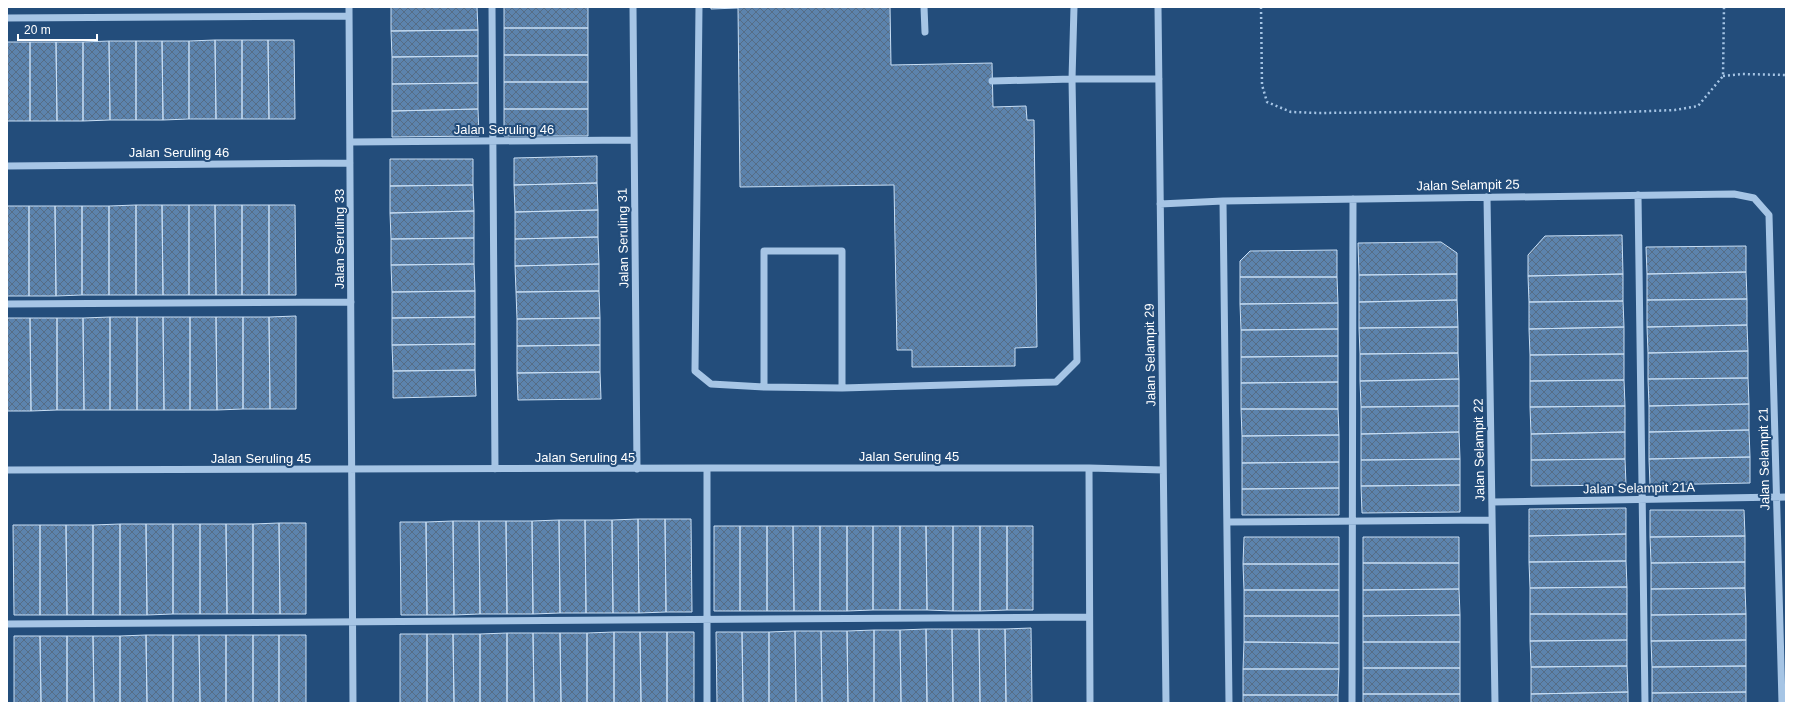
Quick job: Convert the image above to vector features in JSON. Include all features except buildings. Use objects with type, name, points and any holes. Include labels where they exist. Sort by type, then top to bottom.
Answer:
[{"type":"street","name":"Jalan Seruling 33","points":[[349,7],[353,470],[353,703]]},
{"type":"street","points":[[492,7],[495,469]]},
{"type":"street","name":"Jalan Seruling 31","points":[[634,7],[637,468]]},
{"type":"street","points":[[699,7],[695,371],[711,384],[764,387],[842,388],[1056,382],[1077,360],[1072,79],[1074,7]]},
{"type":"street","points":[[924,7],[925,32]]},
{"type":"street","name":"Jalan Selampit 29","points":[[1158,7],[1166,703]]},
{"type":"street","points":[[7,18],[349,16]]},
{"type":"street","points":[[992,81],[1159,79]]},
{"type":"street","name":"Jalan Seruling 46","points":[[350,142],[634,140]]},
{"type":"street","name":"Jalan Seruling 46","points":[[7,166],[350,163]]},
{"type":"street","name":"Jalan Selampit 25","points":[[1160,204],[1223,201],[1487,196],[1734,194],[1754,198],[1769,215]]},
{"type":"street","points":[[1638,195],[1645,703]]},
{"type":"street","name":"Jalan Selampit 22","points":[[1487,196],[1495,703]]},
{"type":"street","points":[[1352,703],[1353,199]]},
{"type":"street","points":[[1223,201],[1229,703]]},
{"type":"street","name":"Jalan Selampit 21","points":[[1769,215],[1782,703]]},
{"type":"street","points":[[764,387],[764,251],[842,251],[842,388]]},
{"type":"street","points":[[7,304],[351,302]]},
{"type":"street","points":[[707,468],[708,703]]},
{"type":"street","points":[[1089,468],[1090,703]]},
{"type":"street","name":"Jalan Seruling 45","points":[[7,470],[1089,468],[1163,470]]},
{"type":"street","name":"Jalan Selampit 21A","points":[[1492,502],[1786,497]]},
{"type":"street","points":[[1227,522],[1492,520]]},
{"type":"street","points":[[7,624],[1089,617]]},
{"type":"path","points":[[1262,7],[1262,85],[1267,102],[1291,112],[1319,113],[1600,113],[1675,110],[1698,106],[1724,76],[1724,7]]},
{"type":"path","points":[[1724,76],[1742,74],[1786,75]]}]
